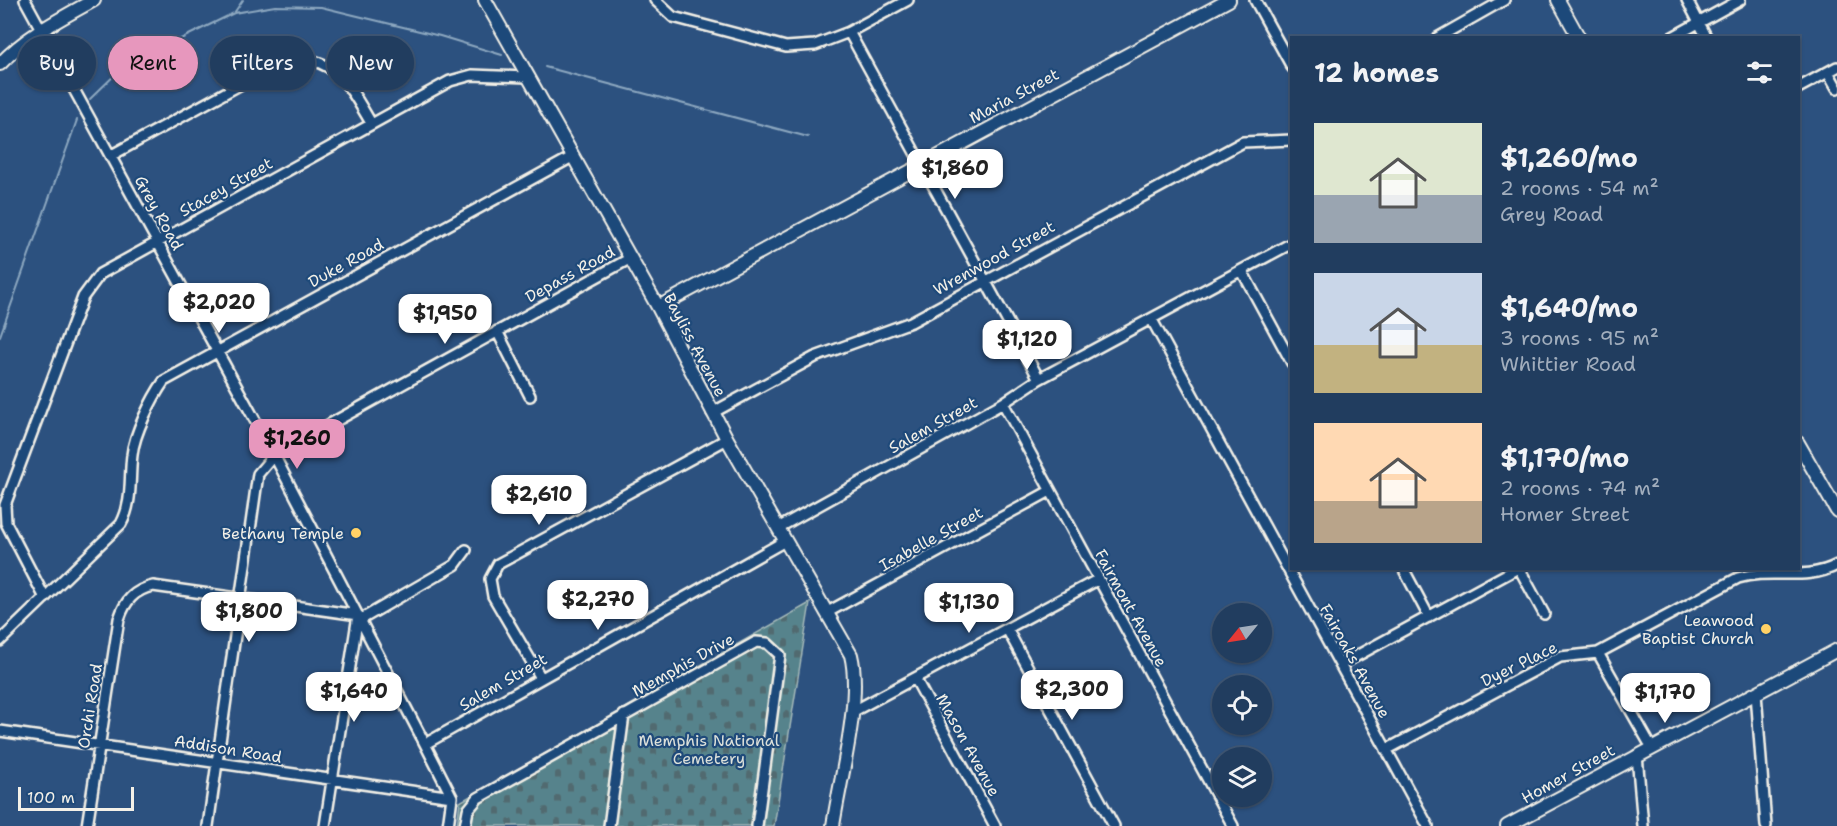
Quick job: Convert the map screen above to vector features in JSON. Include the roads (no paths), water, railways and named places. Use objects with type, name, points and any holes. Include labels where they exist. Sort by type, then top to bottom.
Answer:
[{"type":"street","name":"Grey Road","points":[[25,0],[274,455],[452,796]]},
{"type":"street","points":[[0,64],[16,48],[41,30],[94,0]]},
{"type":"street","name":"Bayliss Avenue","points":[[485,0],[658,308],[712,413],[850,655],[855,671],[852,712],[833,826]]},
{"type":"street","points":[[655,0],[673,17],[786,47],[815,45],[849,32],[908,0]]},
{"type":"street","name":"Maria Street","points":[[658,308],[1228,0]]},
{"type":"street","points":[[1255,0],[1290,63]]},
{"type":"street","points":[[1441,36],[1504,0]]},
{"type":"street","points":[[1558,0],[1578,36]]},
{"type":"street","points":[[1687,0],[1706,36]]},
{"type":"street","points":[[1674,36],[1740,0]]},
{"type":"street","points":[[849,32],[1039,379]]},
{"type":"street","points":[[111,156],[285,60],[304,57],[326,65],[344,78],[371,123]]},
{"type":"street","points":[[1800,87],[1833,70],[1837,88]]},
{"type":"street","name":"Stacey Street","points":[[45,598],[6,523],[5,505],[83,297],[100,274],[450,81],[472,75],[527,77]]},
{"type":"street","name":"Wrenwood Street","points":[[712,413],[815,357],[911,322],[1244,141],[1290,140]]},
{"type":"street","name":"Duke Road","points":[[0,641],[121,524],[129,509],[132,452],[154,395],[165,381],[572,157]]},
{"type":"street","name":"Salem Street","points":[[778,528],[1003,404],[1039,379],[1290,244]]},
{"type":"street","name":"Depass Road","points":[[274,455],[629,259]]},
{"type":"street","points":[[1242,271],[1290,359]]},
{"type":"street","name":"Fairoaks Avenue","points":[[1152,320],[1428,826]]},
{"type":"street","points":[[497,332],[530,396]]},
{"type":"street","name":"Fairmont Avenue","points":[[1003,404],[1233,826]]},
{"type":"street","points":[[541,678],[493,596],[490,579],[498,564],[727,439]]},
{"type":"street","points":[[1800,446],[1837,511]]},
{"type":"street","points":[[208,826],[258,474],[274,455]]},
{"type":"street","name":"Isabelle Street","points":[[826,613],[1050,491]]},
{"type":"street","name":"Salem Street","points":[[425,744],[785,541]]},
{"type":"street","points":[[242,598],[359,618],[455,565],[466,550]]},
{"type":"street","name":"Dyer Place","points":[[1386,750],[1560,657],[1598,653],[1738,578],[1757,574],[1806,575],[1837,565]]},
{"type":"street","points":[[1404,570],[1429,617]]},
{"type":"street","points":[[1340,664],[1514,570]]},
{"type":"street","points":[[1519,570],[1544,614]]},
{"type":"street","points":[[852,712],[1099,579]]},
{"type":"street","name":"Orchi Road","points":[[87,826],[98,744],[119,619],[124,604],[142,588],[153,586],[242,598]]},
{"type":"street","points":[[325,826],[359,618]]},
{"type":"street","points":[[1007,629],[1114,826]]},
{"type":"street","name":"Memphis Drive","points":[[465,826],[468,810],[478,798],[756,642],[768,643],[780,655],[757,826]]},
{"type":"street","name":"Homer Street","points":[[1507,826],[1519,823],[1637,755],[1837,650]]},
{"type":"street","points":[[1598,653],[1652,748]]},
{"type":"street","name":"Mason Avenue","points":[[915,678],[995,826]]},
{"type":"street","points":[[1756,693],[1766,826]]},
{"type":"street","points":[[609,826],[624,715]]},
{"type":"street","name":"Addison Road","points":[[0,731],[452,796]]},
{"type":"street","points":[[1637,755],[1643,826]]},
{"type":"street","points":[[448,826],[452,796]]},
{"type":"waterway","points":[[90,99],[123,67],[234,13],[243,0]]},
{"type":"waterway","points":[[234,13],[275,6],[321,7],[440,36],[502,55]]},
{"type":"waterway","points":[[545,67],[808,137]]},
{"type":"waterway","points":[[0,336],[77,120]]},
{"type":"place","name":"Bethany Temple","points":[[356,533]]},
{"type":"place","name":"Leawood Baptist Church","points":[[1766,629]]},
{"type":"park label","name":"Memphis National Cemetery","points":[[709,749]]}]
